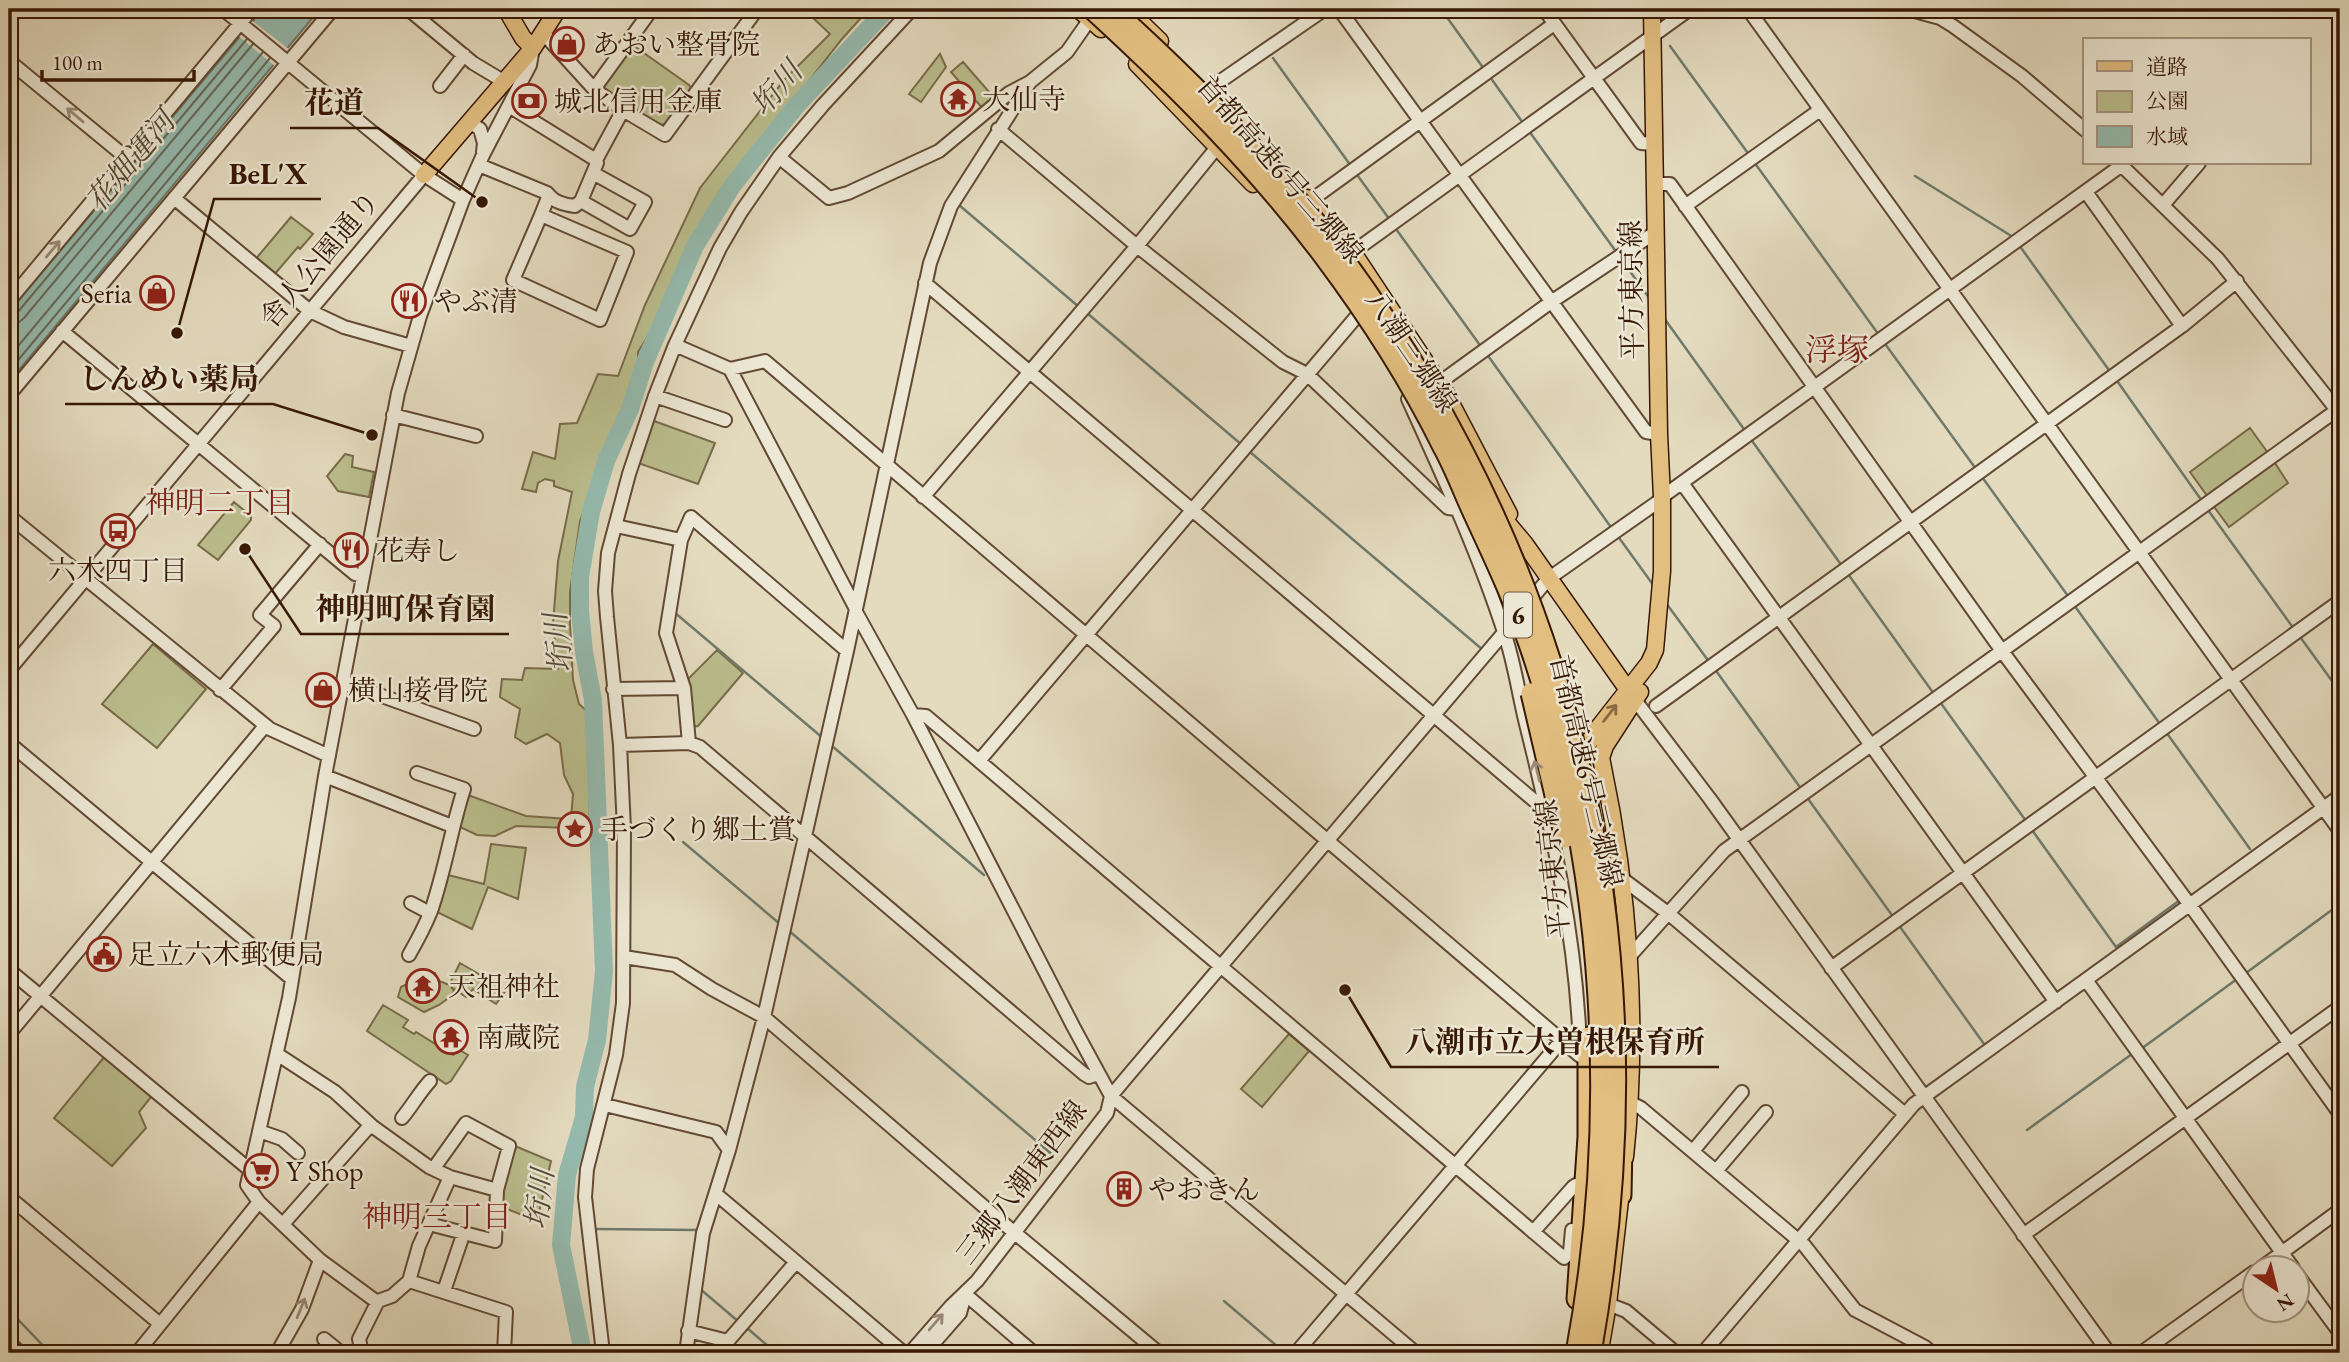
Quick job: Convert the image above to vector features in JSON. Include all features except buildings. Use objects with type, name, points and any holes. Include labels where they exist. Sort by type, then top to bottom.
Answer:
[{"type":"highway","name":"首都高速6号三郷線","points":[[1114,9],[1218,110],[1286,186],[1335,247],[1392,328],[1516,543],[1575,743],[1597,849],[1611,961],[1616,1104],[1609,1220],[1591,1353]]},
{"type":"highway","name":"首都高速6号三郷線","points":[[1087,12],[1214,128],[1296,220],[1345,286],[1379,337],[1444,447],[1531,648],[1559,749],[1581,854],[1594,958],[1602,1103],[1599,1185],[1576,1353]]},
{"type":"highway","points":[[1444,447],[1451,480],[1480,543],[1526,672],[1569,852],[1583,963],[1588,1037],[1588,1137],[1571,1260],[1577,1299]]},
{"type":"highway","points":[[1516,543],[1550,626],[1566,677],[1610,852],[1619,912],[1626,1032],[1621,1195]]},
{"type":"main road","points":[[506,9],[523,38],[533,48]]},
{"type":"main road","name":"舎人公園通り","points":[[424,175],[533,48],[558,9]]},
{"type":"main road","points":[[1114,9],[1145,27]]},
{"type":"main road","name":"八潮三郷線","points":[[1127,9],[1209,89],[1353,252],[1439,383],[1516,543]]},
{"type":"main road","name":"平方東京線","points":[[1599,1353],[1608,1304],[1631,1103],[1629,957],[1620,877],[1601,758],[1631,695],[1661,652],[1667,627],[1662,571],[1652,9]]},
{"type":"main road","name":"八潮三郷線","points":[[1087,12],[1286,220],[1357,316],[1408,399],[1516,543],[1548,579],[1631,695]]},
{"type":"main road","points":[[1144,71],[1168,48]]},
{"type":"main road","name":"平方東京線","points":[[1567,1353],[1588,1220],[1595,1065],[1581,960],[1581,885],[1565,804],[1570,774],[1595,732],[1631,695]]},
{"type":"street","points":[[223,9],[424,175],[463,201]]},
{"type":"street","points":[[11,293],[128,159],[252,9]]},
{"type":"street","points":[[9,396],[285,61],[332,9]]},
{"type":"street","points":[[408,9],[464,55],[503,81]]},
{"type":"street","points":[[594,89],[652,9]]},
{"type":"street","points":[[603,1353],[585,1197],[587,1169],[605,1105],[621,1027],[624,957],[624,830],[620,744],[605,591],[608,553],[655,396],[675,345],[720,248],[779,157],[912,9]]},
{"type":"street","points":[[1209,89],[1325,9]]},
{"type":"street","points":[[1339,9],[1646,432],[1659,434]]},
{"type":"street","points":[[1544,9],[1641,143],[1653,144]]},
{"type":"street","points":[[1353,252],[1690,9]]},
{"type":"street","points":[[1748,9],[2340,831]]},
{"type":"street","points":[[1907,9],[1940,18],[1953,26],[2022,76],[2083,129]]},
{"type":"street","points":[[779,157],[828,198],[848,193],[939,151],[1009,93],[1030,82],[1066,51],[1087,12]]},
{"type":"street","points":[[543,33],[594,89],[665,135],[757,13]]},
{"type":"street","points":[[1286,220],[1554,24]]},
{"type":"street","points":[[377,1302],[320,1260],[259,1202],[247,1185],[292,979],[325,776],[393,415],[411,346],[463,201],[530,65],[533,48]]},
{"type":"street","points":[[440,86],[464,55]]},
{"type":"street","points":[[10,64],[128,159]]},
{"type":"street","points":[[686,1353],[703,1233],[729,1150],[764,1017],[856,610],[925,283],[951,206],[1030,82]]},
{"type":"street","points":[[509,106],[645,202],[630,229],[581,201]]},
{"type":"street","points":[[481,160],[549,195],[552,200],[575,206],[581,201],[594,166],[623,110]]},
{"type":"street","points":[[1685,206],[1820,110]]},
{"type":"street","points":[[469,122],[480,130],[484,143],[481,160]]},
{"type":"street","points":[[998,129],[1137,246],[1283,362],[1307,374],[1448,508],[1457,509]]},
{"type":"street","points":[[923,497],[1137,246],[1218,146]]},
{"type":"street","points":[[1629,957],[1724,852],[1739,839],[2138,552],[2339,412],[2237,281],[2120,164]]},
{"type":"street","name":"三郷八潮東西線","points":[[910,1353],[965,1294],[1015,1233],[1107,1113],[1111,1096],[1548,579],[2086,192],[2120,164]]},
{"type":"street","points":[[2162,205],[2198,164]]},
{"type":"street","name":"舎人公園通り","points":[[9,670],[424,175]]},
{"type":"street","points":[[1655,184],[1670,184],[2002,650],[2340,1114]]},
{"type":"street","points":[[2086,192],[2182,326]]},
{"type":"street","points":[[541,215],[627,252],[600,320],[513,281],[549,195]]},
{"type":"street","points":[[174,198],[310,311],[344,327],[411,346]]},
{"type":"street","points":[[1439,383],[1551,302],[1656,232]]},
{"type":"street","points":[[1656,706],[2047,425],[2182,326],[2237,281]]},
{"type":"street","points":[[925,283],[1537,803],[1546,804]]},
{"type":"street","points":[[979,761],[1357,316]]},
{"type":"street","points":[[62,331],[355,574],[362,576]]},
{"type":"street","points":[[675,345],[730,369],[765,361],[1580,1056]]},
{"type":"street","points":[[730,369],[1111,1096],[1416,1353]]},
{"type":"street","points":[[655,396],[724,420]]},
{"type":"street","points":[[1408,399],[1457,509],[1514,665],[1518,694],[1581,960],[1580,1115],[1571,1260]]},
{"type":"street","points":[[393,415],[476,436]]},
{"type":"street","points":[[1682,483],[2056,1002]]},
{"type":"street","points":[[9,516],[265,726],[329,756]]},
{"type":"street","points":[[689,743],[684,688],[666,633],[681,540],[691,517],[847,651]]},
{"type":"street","points":[[615,526],[681,540]]},
{"type":"street","points":[[220,690],[274,626],[260,615],[320,544]]},
{"type":"street","points":[[1831,968],[2340,601]]},
{"type":"street","points":[[343,682],[474,729]]},
{"type":"street","points":[[613,689],[684,688]]},
{"type":"street","points":[[1631,695],[1739,839],[2109,1353]]},
{"type":"street","points":[[913,715],[926,716],[1455,1167],[1571,1260]]},
{"type":"street","points":[[9,1034],[265,726]]},
{"type":"street","points":[[9,743],[292,979]]},
{"type":"street","points":[[620,744],[689,743],[700,747],[1084,1074],[1089,1077],[1098,1074]]},
{"type":"street","points":[[410,955],[430,913],[444,870],[452,826],[464,789],[417,774]]},
{"type":"street","points":[[325,776],[452,826]]},
{"type":"street","points":[[1703,1353],[1905,1114],[1924,1096],[2340,796]]},
{"type":"street","points":[[1620,877],[1669,914],[1905,1114]]},
{"type":"street","points":[[411,903],[430,913]]},
{"type":"street","points":[[624,957],[675,965],[764,1017],[1158,1353]]},
{"type":"street","points":[[9,970],[250,1170]]},
{"type":"street","points":[[2086,980],[2282,1253],[2340,1210]]},
{"type":"street","points":[[2024,1235],[2340,1007]]},
{"type":"street","points":[[1296,1353],[1562,1040]]},
{"type":"street","points":[[277,1054],[335,1092],[372,1126],[434,1168],[450,1177],[497,1190]]},
{"type":"street","points":[[402,1118],[413,1105],[415,1097],[430,1081]]},
{"type":"street","points":[[1693,1151],[1742,1092]]},
{"type":"street","points":[[1631,1103],[1641,1108],[1798,1241],[1855,1310],[1932,1353]]},
{"type":"street","points":[[605,1105],[716,1132],[729,1150]]},
{"type":"street","points":[[1716,1171],[1766,1112]]},
{"type":"street","points":[[429,1224],[463,1235],[495,1241],[497,1190],[509,1146],[466,1123],[434,1168]]},
{"type":"street","points":[[283,1224],[372,1126]]},
{"type":"street","points":[[259,1131],[282,1139],[298,1153]]},
{"type":"street","points":[[363,1349],[359,1339],[377,1302],[392,1296],[410,1281],[429,1224],[450,1177]]},
{"type":"street","points":[[1534,1232],[1576,1185]]},
{"type":"street","points":[[716,1194],[904,1353]]},
{"type":"street","points":[[9,1197],[160,1324]]},
{"type":"street","points":[[137,1353],[259,1202]]},
{"type":"street","points":[[444,1291],[463,1235]]},
{"type":"street","points":[[277,1353],[302,1309],[320,1260]]},
{"type":"street","points":[[688,1331],[728,1341],[796,1262]]},
{"type":"street","points":[[410,1281],[506,1312],[503,1353]]},
{"type":"street","points":[[2141,1353],[2240,1283]]},
{"type":"street","points":[[2310,1291],[2340,1333]]},
{"type":"street","points":[[965,1294],[1034,1353]]},
{"type":"street","name":"三郷八潮東西線","points":[[925,1353],[960,1313],[965,1294]]},
{"type":"street","points":[[1608,1304],[1626,1311],[1676,1353]]},
{"type":"street","points":[[324,1339],[341,1353]]},
{"type":"street","points":[[9,1342],[20,1353]]},
{"type":"street","points":[[346,1353],[354,1345],[363,1349]]},
{"type":"green space","points":[[817,9],[844,9],[849,12],[853,9],[869,9],[842,39],[742,166],[702,225],[650,333],[638,352],[638,372],[580,521],[570,592],[570,623],[573,680],[579,704],[587,711],[590,825],[571,818],[573,794],[564,775],[560,743],[547,734],[526,744],[515,737],[520,709],[500,697],[502,679],[522,680],[525,668],[558,669],[553,623],[558,561],[572,492],[554,486],[554,481],[545,479],[538,483],[536,492],[522,489],[533,452],[555,459],[560,424],[577,423],[598,374],[618,376],[645,305],[700,188],[785,79],[830,34],[810,15]]},
{"type":"green space","points":[[630,46],[634,46],[691,88],[666,124],[660,125],[603,90],[601,85]]},
{"type":"green space","points":[[940,54],[946,67],[921,102],[909,94]]},
{"type":"green space","points":[[963,62],[996,100],[984,110],[951,72]]},
{"type":"green space","points":[[291,217],[313,234],[273,276],[254,261]]},
{"type":"green space","points":[[654,421],[715,443],[698,484],[638,463]]},
{"type":"green space","points":[[2250,428],[2268,453],[2208,497],[2190,472]]},
{"type":"green space","points":[[345,454],[353,456],[352,467],[374,472],[369,497],[338,491],[327,476]]},
{"type":"green space","points":[[2273,460],[2288,483],[2229,527],[2212,504]]},
{"type":"green space","points":[[234,502],[251,516],[251,520],[218,560],[198,545]]},
{"type":"green space","points":[[153,644],[206,689],[157,748],[102,704]]},
{"type":"green space","points":[[717,650],[743,673],[698,726],[692,727],[687,680]]},
{"type":"green space","points":[[468,795],[526,816],[568,819],[568,828],[516,826],[495,836],[477,835],[457,823]]},
{"type":"green space","points":[[491,844],[526,848],[518,899],[488,887],[472,929],[437,912],[448,875],[484,884]]},
{"type":"green space","points":[[460,963],[506,990],[496,1004],[473,989],[466,997],[451,987],[454,991],[450,997],[424,1012],[398,997],[401,987],[407,984],[415,986],[418,991],[423,989],[424,971],[435,973],[437,980],[449,985]]},
{"type":"green space","points":[[383,1005],[408,1020],[403,1027],[414,1034],[416,1032],[453,1055],[458,1049],[468,1055],[451,1081],[446,1084],[367,1031]]},
{"type":"green space","points":[[1289,1034],[1309,1051],[1262,1107],[1241,1089]]},
{"type":"green space","points":[[105,1056],[152,1096],[139,1112],[146,1128],[112,1166],[54,1118]]},
{"type":"green space","points":[[515,1146],[551,1161],[537,1221],[502,1207],[503,1187]]},
{"type":"water","points":[[263,9],[320,9],[9,382],[9,312]]},
{"type":"pier","points":[[250,19],[290,50],[276,67],[237,35]]},
{"type":"waterway","name":"垳川","points":[[583,1353],[561,1245],[567,1175],[584,1117],[585,1087],[597,1040],[604,971],[593,700],[580,610],[580,577],[591,512],[606,461],[630,409],[645,362],[695,246],[732,186],[797,105],[887,9]]},
{"type":"waterway","points":[[1441,9],[1484,69]]},
{"type":"waterway","points":[[1670,46],[1750,156]]},
{"type":"waterway","points":[[1273,58],[1351,166]]},
{"type":"waterway","points":[[1490,77],[1523,123]]},
{"type":"waterway","points":[[1529,131],[1617,253]]},
{"type":"waterway","points":[[1754,162],[1879,335]]},
{"type":"waterway","points":[[1355,172],[1390,220]]},
{"type":"waterway","points":[[1915,176],[2013,237]]},
{"type":"waterway","points":[[959,205],[1079,307]]},
{"type":"waterway","points":[[1396,229],[1482,348]]},
{"type":"waterway","points":[[2019,245],[2111,373]]},
{"type":"waterway","points":[[1621,259],[1650,299]]},
{"type":"waterway","points":[[1087,313],[1242,445]]},
{"type":"waterway","points":[[1664,318],[1746,432]]},
{"type":"waterway","points":[[1883,341],[1976,469]]},
{"type":"waterway","points":[[1486,353],[1613,530]]},
{"type":"waterway","points":[[2115,378],[2202,501]]},
{"type":"waterway","points":[[1750,438],[1842,566]]},
{"type":"waterway","points":[[1250,452],[1483,650]]},
{"type":"waterway","points":[[1982,477],[2068,596]]},
{"type":"waterway","points":[[2208,510],[2294,629]]},
{"type":"waterway","points":[[1617,535],[1654,586]]},
{"type":"waterway","points":[[1848,574],[1934,694]]},
{"type":"waterway","points":[[1666,603],[1710,663]]},
{"type":"waterway","points":[[2074,605],[2160,724]]},
{"type":"waterway","points":[[674,612],[824,739]]},
{"type":"waterway","points":[[2298,634],[2340,692]]},
{"type":"waterway","points":[[1714,668],[1802,790]]},
{"type":"waterway","points":[[1940,702],[2026,821]]},
{"type":"waterway","points":[[2166,732],[2250,849]]},
{"type":"waterway","points":[[832,746],[984,875]]},
{"type":"waterway","points":[[1806,796],[1894,918]]},
{"type":"waterway","points":[[2032,830],[2116,947],[2180,900]]},
{"type":"waterway","points":[[683,842],[780,924]]},
{"type":"waterway","points":[[2246,973],[2340,904]]},
{"type":"waterway","points":[[1898,924],[1984,1044]]},
{"type":"waterway","points":[[788,930],[1054,1156]]},
{"type":"waterway","points":[[2141,1049],[2237,979]]},
{"type":"waterway","points":[[2027,1130],[2132,1054]]},
{"type":"waterway","points":[[1463,1166],[1474,1153]]},
{"type":"waterway","points":[[1354,1295],[1458,1172]]},
{"type":"waterway","points":[[596,1229],[697,1230]]},
{"type":"waterway","points":[[699,1288],[739,1322]]},
{"type":"waterway","points":[[1224,1301],[1285,1353]]},
{"type":"waterway","points":[[1304,1353],[1347,1302]]},
{"type":"waterway","points":[[9,1310],[50,1353]]},
{"type":"waterway","points":[[747,1328],[776,1353]]},
{"type":"place","name":"あおい整骨院","points":[[567,44]]},
{"type":"place","name":"大仙寺","points":[[958,99]]},
{"type":"place","name":"城北信用金庫","points":[[529,101]]},
{"type":"place","name":"花道","points":[[482,202]]},
{"type":"place","name":"Seria","points":[[157,293]]},
{"type":"place","name":"やぶ清","points":[[409,301]]},
{"type":"place","name":"BeL'X","points":[[177,333]]},
{"type":"place","name":"しんめい薬局","points":[[372,435]]},
{"type":"place","name":"六木四丁目","points":[[118,531]]},
{"type":"place","name":"神明町保育園","points":[[245,549]]},
{"type":"place","name":"花寿し","points":[[351,550]]},
{"type":"place","name":"横山接骨院","points":[[323,690]]},
{"type":"place","name":"手づくり郷土賞","points":[[575,829]]},
{"type":"place","name":"足立六木郵便局","points":[[104,954]]},
{"type":"place","name":"天祖神社","points":[[423,986]]},
{"type":"place","name":"八潮市立大曽根保育所","points":[[1345,990]]},
{"type":"place","name":"南蔵院","points":[[451,1037]]},
{"type":"place","name":"Y Shop","points":[[261,1171]]},
{"type":"place","name":"やおきん","points":[[1124,1189]]},
{"type":"district","name":"浮塚","points":[[1837,350]]},
{"type":"district","name":"神明二丁目","points":[[220,502]]},
{"type":"district","name":"神明三丁目","points":[[437,1216]]},
{"type":"water label","name":"花畑運河","points":[[130,161]]}]
